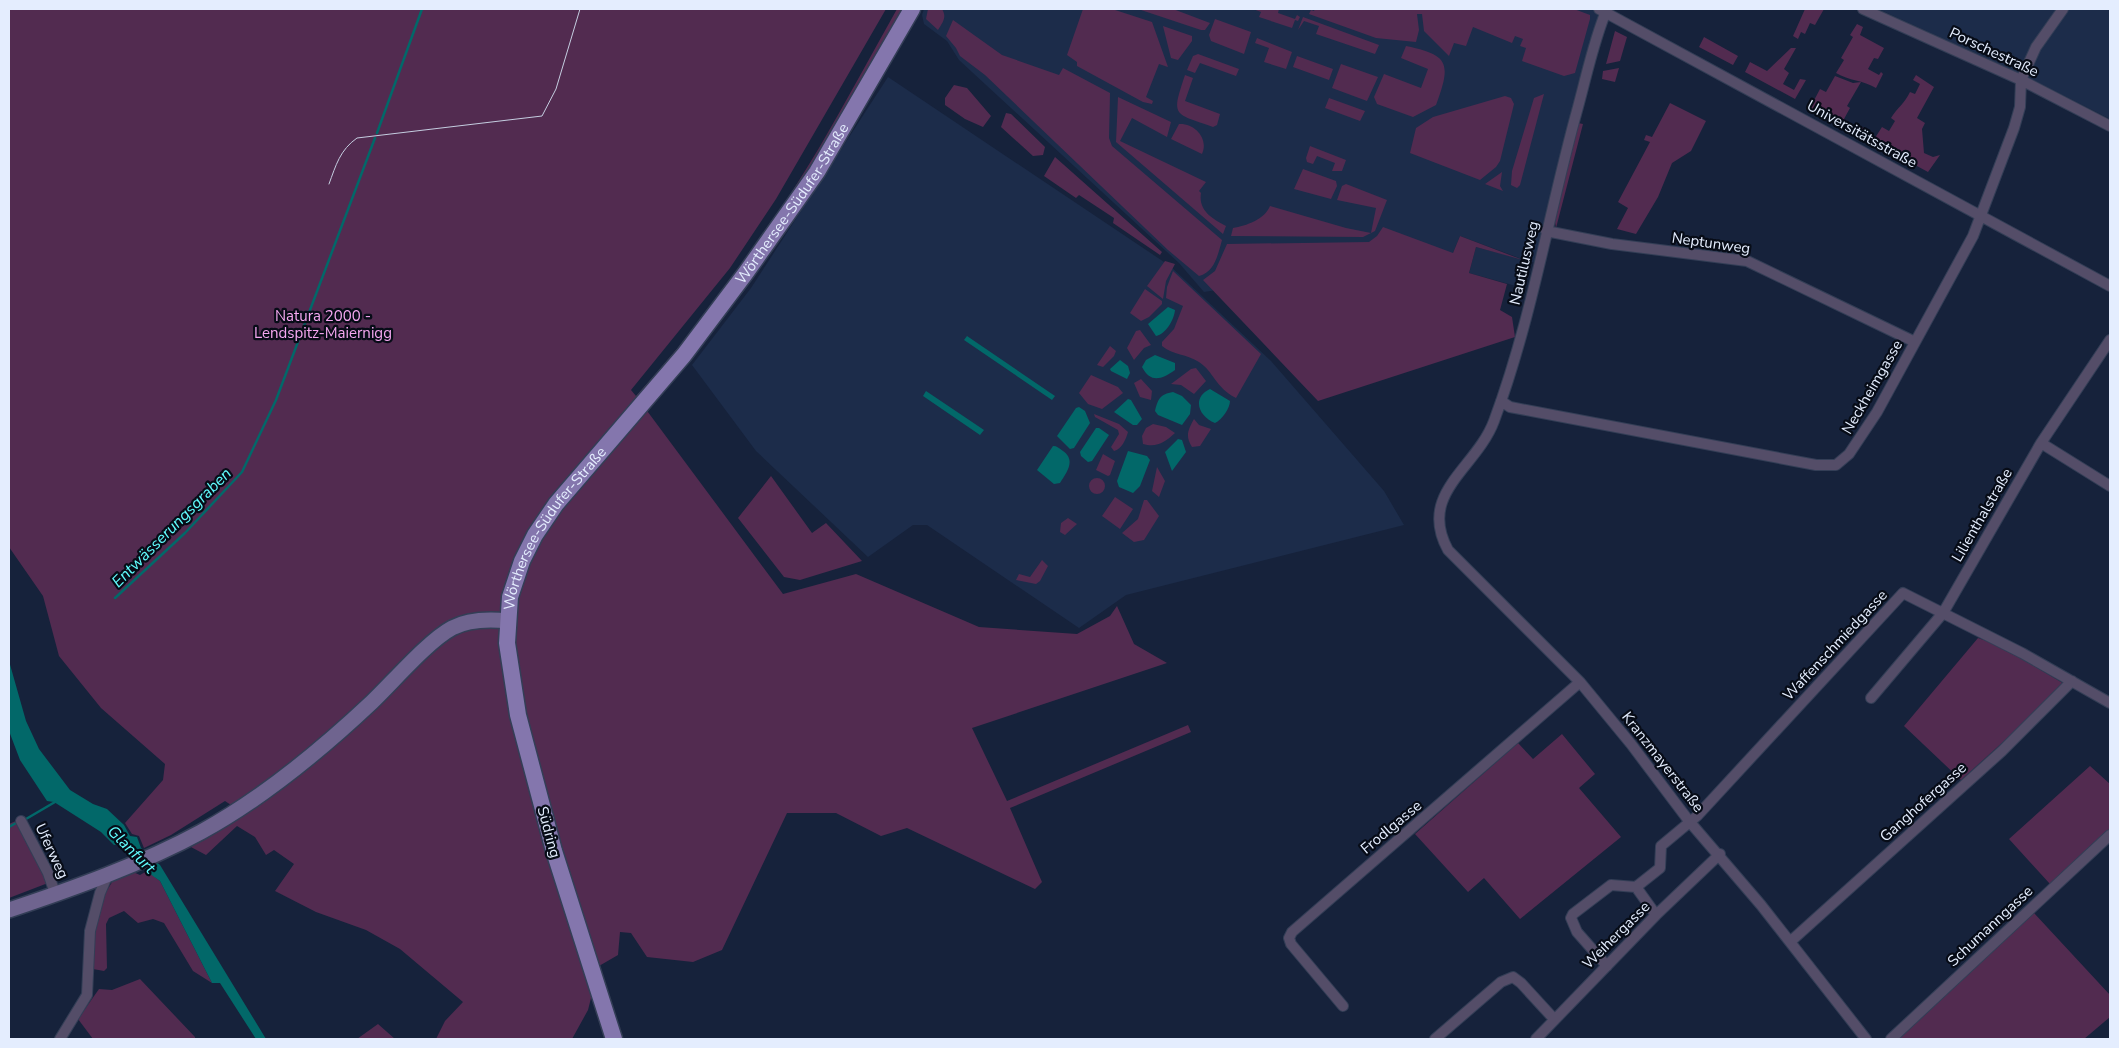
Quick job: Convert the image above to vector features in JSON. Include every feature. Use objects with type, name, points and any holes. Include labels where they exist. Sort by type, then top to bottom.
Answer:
[{"type":"main road","name":"Wörthersee-Südufer-Straße","points":[[9,910],[128,865],[157,852],[199,827],[244,806],[320,748],[433,642],[452,628],[482,620],[508,620],[510,597],[522,561],[535,535],[562,497],[684,355],[745,274],[817,172],[912,9]]},
{"type":"main road","name":"Südring","points":[[508,620],[507,643],[518,715],[554,852],[614,1039]]},
{"type":"street","name":"Porschestraße","points":[[1863,9],[2021,80],[2110,126]]},
{"type":"street","name":"Neckheimgasse","points":[[1501,401],[1510,407],[1594,424],[1828,466],[1844,460],[1877,412],[1973,236],[2014,128],[2020,107],[2021,80],[2036,46],[2063,9]]},
{"type":"street","name":"Universitätsstraße","points":[[1604,10],[2110,286]]},
{"type":"street","name":"Nautilusweg","points":[[1439,510],[1447,490],[1482,443],[1493,423],[1501,401],[1530,307],[1546,231],[1604,10]]},
{"type":"street","name":"Neptunweg","points":[[1546,231],[1612,244],[1728,257],[1747,262],[1915,342]]},
{"type":"street","name":"Lilienthalstraße","points":[[1871,698],[1943,613],[2041,443],[2110,340]]},
{"type":"street","points":[[2041,443],[2110,486]]},
{"type":"street","name":"Kranzmayerstraße","points":[[1439,510],[1438,524],[1448,550],[1580,682],[1631,744],[1689,821],[1720,854],[1866,1039]]},
{"type":"street","name":"Waffenschmiedgasse","points":[[1689,821],[1697,816],[1903,593],[2072,681],[2110,703]]},
{"type":"street","name":"Ganghofergasse","points":[[1790,942],[2002,751],[2072,681]]},
{"type":"street","name":"Frodlgasse","points":[[1343,1006],[1291,944],[1289,938],[1292,932],[1580,682]]},
{"type":"street","name":"Uferweg","points":[[21,821],[48,873],[55,893]]},
{"type":"street","points":[[1607,966],[1577,932],[1570,918],[1611,885],[1636,887],[1660,868],[1661,846],[1689,821]]},
{"type":"street","name":"Schumanngasse","points":[[1891,1039],[2110,835]]},
{"type":"street","name":"Weihergasse","points":[[1536,1039],[1656,915],[1720,854]]},
{"type":"street","points":[[60,1039],[87,995],[90,932],[100,893],[109,872]]},
{"type":"street","points":[[1636,887],[1656,915]]},
{"type":"street","points":[[1435,1039],[1501,982],[1513,977],[1521,983],[1554,1019]]},
{"type":"shaded area","points":[[924,9],[1599,9],[1606,12],[1539,264],[1523,259],[1516,286],[1469,273],[1476,247],[1522,259],[1460,236],[1453,253],[1204,292],[1179,263],[959,60],[947,41],[924,24],[922,15]]},
{"type":"shaded area","points":[[1878,9],[2110,9],[2110,119],[2019,73]]},
{"type":"shaded area","points":[[888,77],[1170,266],[1271,361],[1384,491],[1404,525],[1126,595],[1079,628],[927,525],[913,525],[868,557],[756,451],[692,365],[751,288]]},
{"type":"green space","name":"Natura 2000 - Lendspitz-Maiernigg","points":[[9,9],[886,9],[776,199],[730,268],[631,390],[636,396],[710,308],[779,212],[819,148],[897,9],[902,9],[802,182],[736,278],[639,400],[783,594],[856,574],[979,627],[1077,634],[1110,616],[1117,606],[1134,644],[1167,663],[972,728],[1007,801],[1188,725],[1191,732],[1010,808],[1042,882],[1035,889],[907,828],[881,836],[836,813],[787,813],[722,950],[693,962],[647,957],[631,933],[620,932],[618,955],[599,966],[588,1010],[572,1039],[436,1039],[445,1021],[463,1002],[400,949],[366,930],[316,912],[275,891],[294,864],[274,850],[266,855],[255,837],[237,826],[206,855],[189,846],[243,813],[225,801],[171,835],[144,848],[139,836],[132,834],[125,823],[163,780],[165,764],[101,708],[59,656],[43,596],[9,547]]},
{"type":"green space","points":[[928,9],[942,9],[944,20],[938,30],[926,19]]},
{"type":"green space","points":[[1083,9],[1112,9],[1152,22],[1168,67],[1159,64],[1146,97],[1153,101],[1152,104],[1143,102],[1077,66],[1077,62],[1067,55]]},
{"type":"green space","points":[[1138,9],[1173,9],[1210,23],[1205,30],[1201,30]]},
{"type":"green space","points":[[1253,9],[1279,9],[1278,13],[1295,19],[1297,15],[1300,17],[1298,21],[1295,20],[1292,28],[1259,17],[1261,12]]},
{"type":"green space","points":[[1315,9],[1574,9],[1590,15],[1590,19],[1575,73],[1564,76],[1522,61],[1526,48],[1520,46],[1523,39],[1515,36],[1512,43],[1473,27],[1466,46],[1454,43],[1449,56],[1424,31],[1422,14],[1417,14],[1419,30],[1416,42],[1376,38],[1309,14],[1311,10],[1314,11]]},
{"type":"green space","points":[[1805,9],[1824,9],[1815,25],[1810,23],[1805,34],[1801,32],[1798,39],[1793,36]]},
{"type":"green space","points":[[1303,17],[1379,45],[1375,54],[1316,34],[1319,26],[1304,21],[1298,30]]},
{"type":"green space","points":[[1215,19],[1251,32],[1244,54],[1211,41],[1209,35]]},
{"type":"green space","points":[[953,20],[1002,55],[1059,75],[1063,68],[1110,93],[1109,138],[1112,146],[1222,240],[1215,262],[1209,271],[1199,276],[1168,250],[985,75],[960,56],[946,36]]},
{"type":"green space","points":[[1857,24],[1863,27],[1860,35],[1884,48],[1878,59],[1874,58],[1868,69],[1879,75],[1881,72],[1883,74],[1876,88],[1836,73],[1844,60],[1841,58],[1853,37],[1850,35]]},
{"type":"green space","points":[[1163,26],[1192,36],[1192,41],[1178,60],[1171,58]]},
{"type":"green space","points":[[1615,31],[1627,37],[1620,61],[1606,64]]},
{"type":"green space","points":[[1704,37],[1738,56],[1733,65],[1699,47]]},
{"type":"green space","points":[[1257,38],[1292,52],[1286,69],[1264,62],[1269,48],[1255,43]]},
{"type":"green space","points":[[1406,46],[1421,49],[1439,58],[1445,71],[1436,105],[1413,117],[1377,104],[1374,97],[1384,74],[1421,88],[1428,69],[1401,58]]},
{"type":"green space","points":[[1791,48],[1796,48],[1784,69],[1789,73],[1783,84],[1794,90],[1800,79],[1806,80],[1795,99],[1745,72],[1750,62],[1767,71]]},
{"type":"green space","points":[[1198,54],[1239,69],[1236,76],[1200,63],[1195,73],[1187,70],[1193,56]]},
{"type":"green space","points":[[1297,56],[1333,69],[1329,80],[1293,67]]},
{"type":"green space","points":[[1341,64],[1378,77],[1367,101],[1332,88]]},
{"type":"green space","points":[[1619,68],[1615,82],[1602,79],[1603,71]]},
{"type":"green space","points":[[1185,75],[1193,78],[1185,101],[1220,114],[1217,125],[1213,127],[1190,119],[1179,112],[1177,106],[1178,99]]},
{"type":"green space","points":[[1916,75],[1934,87],[1917,118],[1925,123],[1922,129],[1924,153],[1933,157],[1940,155],[1928,172],[1858,134],[1862,127],[1866,129],[1865,132],[1875,138],[1882,127],[1889,131],[1895,121],[1891,118],[1910,92],[1915,94],[1920,84],[1913,80]]},
{"type":"green space","points":[[1835,76],[1853,83],[1861,82],[1847,106],[1850,108],[1844,119],[1855,126],[1853,131],[1810,108],[1820,89],[1826,92]]},
{"type":"green space","points":[[954,85],[967,88],[991,116],[983,127],[965,119],[945,105],[945,98]]},
{"type":"green space","points":[[1544,94],[1520,185],[1517,188],[1511,185],[1512,171],[1534,98]]},
{"type":"green space","points":[[1505,96],[1511,98],[1514,104],[1500,161],[1496,167],[1480,180],[1410,153],[1416,128],[1433,117]]},
{"type":"green space","points":[[1118,97],[1171,122],[1167,137],[1132,118],[1120,141],[1206,182],[1199,191],[1201,193],[1202,205],[1208,214],[1226,226],[1223,234],[1116,142]]},
{"type":"green space","points":[[1329,98],[1365,111],[1360,121],[1325,108]]},
{"type":"green space","points":[[1670,103],[1706,121],[1691,151],[1672,163],[1658,197],[1636,234],[1617,229],[1628,208],[1618,202],[1650,142],[1644,140],[1646,135],[1652,137]]},
{"type":"green space","points":[[1006,113],[1011,114],[1045,147],[1043,155],[1033,156],[1001,127]]},
{"type":"green space","points":[[1578,123],[1583,124],[1556,228],[1555,222]]},
{"type":"green space","points":[[1179,124],[1190,126],[1199,133],[1204,143],[1202,154],[1171,139]]},
{"type":"green space","points":[[1310,146],[1346,160],[1342,171],[1332,171],[1335,163],[1317,156],[1313,164],[1307,162],[1306,158]]},
{"type":"green space","points":[[1055,157],[1162,252],[1160,255],[1113,223],[1114,218],[1079,195],[1076,198],[1044,176]]},
{"type":"green space","points":[[1303,169],[1336,181],[1337,186],[1331,199],[1294,189]]},
{"type":"green space","points":[[1502,172],[1500,186],[1503,191],[1485,184]]},
{"type":"green space","points":[[1346,184],[1387,200],[1375,231],[1371,233],[1376,208],[1337,200],[1342,186]]},
{"type":"green space","points":[[1270,206],[1346,228],[1371,233],[1363,237],[1231,236],[1233,228],[1244,226],[1260,218],[1268,211]]},
{"type":"green space","points":[[1383,227],[1453,253],[1460,236],[1523,260],[1476,247],[1469,273],[1507,284],[1500,310],[1512,317],[1515,337],[1318,401],[1203,280],[1215,271],[1227,244],[1369,242],[1377,236]]},
{"type":"green space","points":[[1165,261],[1175,264],[1166,281],[1163,299],[1147,286]]},
{"type":"green space","points":[[1173,271],[1261,354],[1236,398],[1223,389],[1199,362],[1162,346],[1162,342],[1174,329],[1183,306],[1166,298],[1167,287]]},
{"type":"green space","points":[[1145,289],[1162,301],[1162,304],[1149,317],[1141,321],[1130,313]]},
{"type":"green space","points":[[1140,330],[1151,345],[1144,348],[1134,360],[1127,348],[1136,331]]},
{"type":"green space","points":[[1110,346],[1116,351],[1114,356],[1103,367],[1097,365]]},
{"type":"green space","points":[[1196,368],[1206,381],[1194,394],[1181,385],[1171,384],[1191,369]]},
{"type":"green space","points":[[1091,375],[1118,387],[1123,393],[1102,409],[1088,404],[1079,393]]},
{"type":"green space","points":[[1141,379],[1152,391],[1151,400],[1140,397],[1134,383]]},
{"type":"green space","points":[[1094,414],[1119,424],[1128,432],[1117,450],[1114,451],[1111,447],[1119,434],[1118,430],[1095,417]]},
{"type":"green space","points":[[1194,419],[1199,425],[1211,429],[1200,446],[1192,447],[1188,433]]},
{"type":"green space","points":[[1153,424],[1166,427],[1175,433],[1160,443],[1152,445],[1143,444],[1142,436],[1146,428]]},
{"type":"green space","points":[[1103,454],[1115,461],[1108,476],[1096,470]]},
{"type":"green space","points":[[1157,467],[1165,481],[1159,497],[1152,491]]},
{"type":"green space","points":[[771,476],[812,533],[826,523],[862,561],[800,580],[784,577],[738,518]]},
{"type":"green space","points":[[1094,478],[1100,478],[1105,483],[1103,492],[1094,494],[1089,489],[1089,483]]},
{"type":"green space","points":[[1115,497],[1133,509],[1120,529],[1102,516]]},
{"type":"green space","points":[[1144,500],[1147,500],[1159,516],[1144,540],[1134,542],[1122,533],[1138,519]]},
{"type":"green space","points":[[1068,518],[1077,524],[1065,535],[1060,532],[1061,523]]},
{"type":"green space","points":[[1042,560],[1048,566],[1040,581],[1036,584],[1016,580],[1019,574],[1030,577]]},
{"type":"green space","points":[[1978,638],[1999,645],[2066,685],[1961,780],[1904,726]]},
{"type":"green space","points":[[1562,734],[1595,774],[1579,788],[1621,837],[1520,919],[1484,878],[1468,892],[1415,834],[1518,743],[1533,759]]},
{"type":"green space","points":[[2090,766],[2110,784],[2110,829],[2050,884],[2009,839]]},
{"type":"green space","points":[[18,820],[48,883],[9,898],[9,824]]},
{"type":"green space","points":[[147,871],[160,881],[212,983],[193,971],[164,923],[153,919],[138,923],[124,911],[109,918],[106,924],[107,968],[104,971],[93,969],[93,932],[104,895],[114,879],[133,872],[140,875]]},
{"type":"green space","points":[[2034,913],[2110,995],[2110,1017],[2084,1039],[1897,1039]]},
{"type":"green space","points":[[140,979],[195,1039],[93,1039],[78,1019],[99,989],[112,990]]},
{"type":"green space","points":[[378,1024],[395,1039],[357,1039]]},
{"type":"water","points":[[1168,307],[1175,310],[1173,318],[1166,330],[1156,336],[1148,324]]},
{"type":"water","points":[[967,336],[1055,396],[1052,400],[964,340]]},
{"type":"water","points":[[1155,355],[1175,363],[1175,370],[1166,376],[1153,378],[1149,376],[1142,367],[1146,360]]},
{"type":"water","points":[[1120,360],[1128,366],[1130,373],[1127,379],[1110,369]]},
{"type":"water","points":[[1210,389],[1230,401],[1225,414],[1215,423],[1201,412],[1199,407],[1201,397]]},
{"type":"water","points":[[926,391],[984,430],[980,435],[923,396]]},
{"type":"water","points":[[1173,392],[1182,396],[1191,405],[1190,414],[1182,425],[1158,415],[1155,411],[1160,398],[1165,394]]},
{"type":"water","points":[[1128,399],[1131,400],[1142,419],[1137,425],[1133,425],[1114,412]]},
{"type":"water","points":[[1079,407],[1085,411],[1090,423],[1074,448],[1070,449],[1057,436],[1076,408]]},
{"type":"water","points":[[1096,428],[1109,435],[1092,461],[1088,462],[1081,456],[1080,452]]},
{"type":"water","points":[[1178,439],[1182,440],[1186,452],[1172,471],[1165,452]]},
{"type":"water","points":[[1053,446],[1058,447],[1067,455],[1070,462],[1060,483],[1054,484],[1037,470]]},
{"type":"water","points":[[1128,451],[1147,456],[1150,460],[1140,486],[1133,493],[1119,487],[1117,481]]},
{"type":"water","name":"Glanfurt","points":[[9,661],[26,721],[39,749],[70,790],[93,804],[107,809],[124,825],[130,836],[137,837],[141,848],[160,865],[266,1039],[256,1039],[220,983],[212,983],[160,881],[147,871],[129,850],[120,845],[114,845],[101,832],[54,802],[47,801],[20,760],[9,731]]},
{"type":"waterway","name":"Entwässerungsgraben","points":[[377,133],[422,9]]},
{"type":"waterway","name":"Entwässerungsgraben","points":[[115,598],[185,533],[242,472],[276,400],[375,138]]},
{"type":"waterway","points":[[26,819],[55,802]]},
{"type":"waterway","points":[[9,827],[16,823]]},
{"type":"tram line","points":[[329,184],[336,164],[346,148],[357,138],[542,116],[556,89],[580,9]]}]
